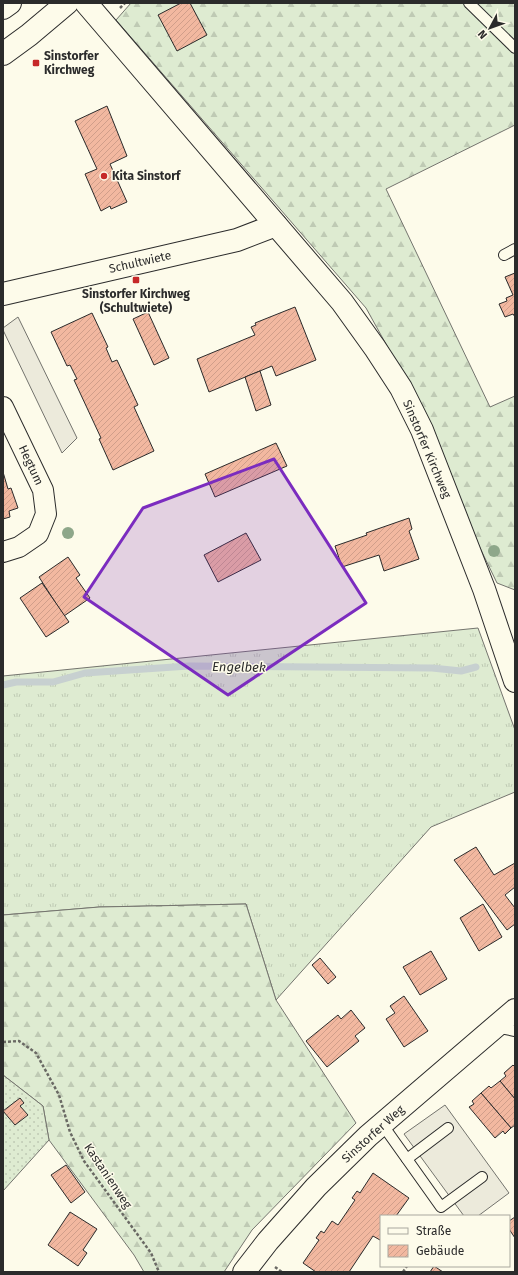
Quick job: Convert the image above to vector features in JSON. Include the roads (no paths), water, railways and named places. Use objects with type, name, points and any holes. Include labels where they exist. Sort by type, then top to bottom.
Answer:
[{"type":"street","points":[[3,8],[10,3]]},
{"type":"street","points":[[3,54],[29,35],[67,3]]},
{"type":"street","name":"Sinstorfer Kirchweg","points":[[86,3],[342,302],[401,388],[422,430],[484,589],[515,681]]},
{"type":"street","name":"Schultwiete","points":[[3,294],[237,240],[276,225]]},
{"type":"street","name":"Hegtum","points":[[3,407],[43,490],[46,514],[38,534],[19,547],[3,552]]},
{"type":"street","name":"Sinstorfer Weg","points":[[244,1272],[268,1241],[316,1187],[382,1124],[505,1029],[515,1010]]},
{"type":"lane","points":[[469,3],[515,48]]},
{"type":"lane","points":[[504,255],[515,249]]},
{"type":"lane","points":[[382,1124],[441,1207],[482,1177]]},
{"type":"lane","points":[[407,1159],[448,1128]]},
{"type":"waterway","name":"Engelbek","points":[[3,685],[16,682],[53,682],[85,673],[189,666],[432,668],[461,671],[476,667]]},
{"type":"place","name":"Sinstorfer Kirchweg","points":[[36,63]]},
{"type":"place","name":"Kita Sinstorf","points":[[104,176]]},
{"type":"place","name":"Sinstorfer Kirchweg (Schultwiete)","points":[[136,280]]}]
